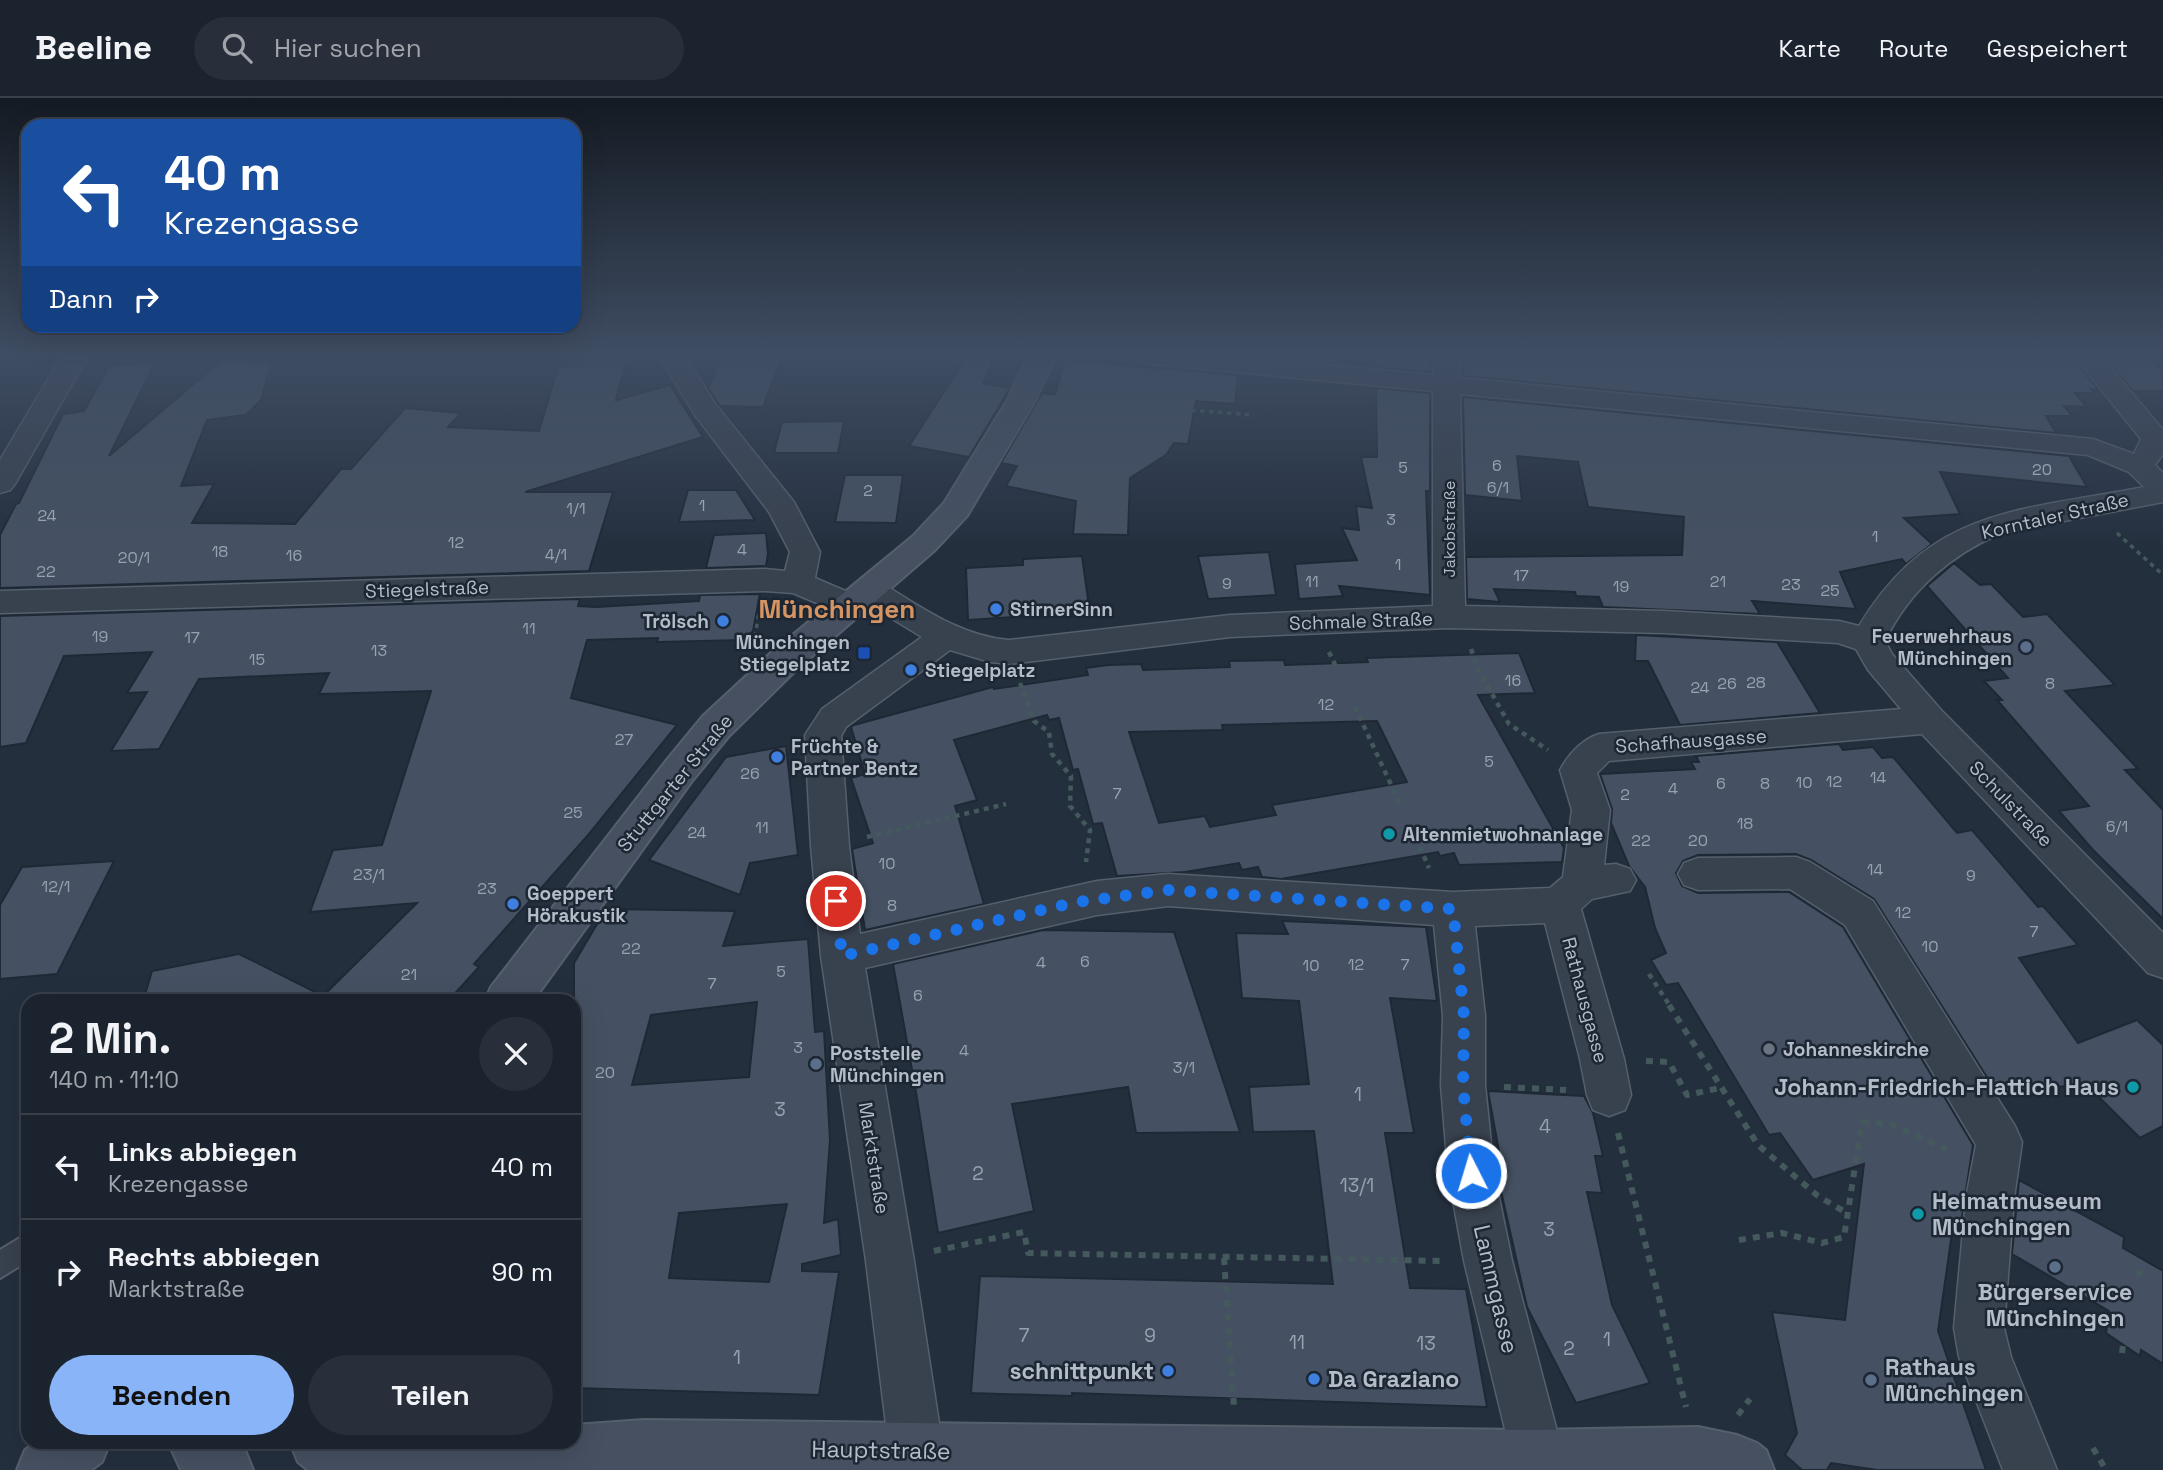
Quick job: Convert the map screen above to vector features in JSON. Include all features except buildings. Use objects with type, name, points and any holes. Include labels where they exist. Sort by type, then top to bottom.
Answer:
[{"type":"street","points":[[0,484],[37,420]]},
{"type":"street","points":[[714,420],[783,509],[805,552],[798,583]]},
{"type":"street","name":"Stuttgarter Straße","points":[[512,994],[716,726],[784,661],[924,544],[956,509],[1010,420]]},
{"type":"street","name":"Jakobstraße","points":[[1449,420],[1455,618]]},
{"type":"street","points":[[1808,420],[2093,447],[2139,466],[2163,491]]},
{"type":"street","points":[[2139,466],[2152,449],[2155,438],[2140,420]]},
{"type":"street","name":"Korntaler Straße","points":[[1868,641],[1877,621],[1921,570],[1951,546],[1996,525],[2163,491]]},
{"type":"street","name":"Stiegelstraße","points":[[0,602],[765,580],[798,583],[859,598]]},
{"type":"street","name":"Schmale Straße","points":[[859,598],[905,611],[948,635],[988,652],[1009,652],[1230,626],[1455,618],[1678,622],[1839,632],[1868,641]]},
{"type":"street","name":"Marktstraße","points":[[916,1449],[890,1261],[842,956],[830,846],[823,735],[834,718],[948,635]]},
{"type":"street","name":"Schulstraße","points":[[1868,641],[1880,662],[1930,720],[2163,960]]},
{"type":"street","name":"Schafhausgasse","points":[[1578,771],[1600,748],[1930,720]]},
{"type":"street","points":[[842,956],[1097,898],[1168,890],[1453,909],[1526,908],[1586,889],[1591,810],[1578,771]]},
{"type":"street","points":[[1698,874],[1796,873],[1858,913],[1999,1142],[1990,1198],[1979,1328],[1985,1357],[2031,1470]]},
{"type":"street","name":"Rathausgasse","points":[[1586,889],[1605,1077]]},
{"type":"street","name":"Lammgasse","points":[[1453,909],[1464,1016],[1463,1085],[1471,1173],[1488,1261],[1537,1458]]},
{"type":"street","name":"Hauptstraße","points":[[337,1460],[644,1448],[916,1449],[977,1460],[1237,1454],[1537,1458],[1726,1449]]},
{"type":"street","points":[[46,1470],[73,1449]]},
{"type":"street","points":[[200,1449],[206,1459],[225,1470]]},
{"type":"lane","points":[[0,1265],[21,1250]]},
{"type":"path","points":[[2087,508],[2163,575]]},
{"type":"path","points":[[754,641],[765,580]]},
{"type":"path","points":[[1455,618],[1478,669],[1509,724],[1578,771]]},
{"type":"path","points":[[1026,701],[1034,721],[1049,732],[1052,754],[1071,776],[1070,806],[1090,830],[1085,860],[1097,898]]},
{"type":"path","points":[[1355,707],[1400,804]]},
{"type":"path","points":[[830,846],[1006,804]]},
{"type":"path","points":[[1649,974],[1758,1145],[1818,1196],[1847,1213]]},
{"type":"path","points":[[1720,1088],[1687,1096],[1668,1062],[1605,1077],[1726,1449]]},
{"type":"path","points":[[1528,1088],[1567,1090]]},
{"type":"path","points":[[1739,1240],[1782,1233],[1822,1243],[1844,1237],[1863,1122],[1891,1125],[1962,1156]]},
{"type":"path","points":[[890,1261],[1024,1232],[1028,1253],[1488,1261]]},
{"type":"path","points":[[1223,1258],[1237,1454]]},
{"type":"path","points":[[2138,1278],[2141,1264]]},
{"type":"path","points":[[2122,1353],[2123,1345]]},
{"type":"path","points":[[1726,1449],[1750,1399]]},
{"type":"path","points":[[2093,1448],[2106,1470]]},
{"type":"place","name":"StirnerSinn","points":[[996,609]]},
{"type":"place","name":"Trölsch","points":[[723,621]]},
{"type":"place","name":"Feuerwehrhaus Münchingen","points":[[2026,647]]},
{"type":"place","name":"Münchingen Stiegelplatz","points":[[864,653]]},
{"type":"place","name":"Stiegelplatz","points":[[911,670]]},
{"type":"place","name":"Früchte & Partner Bentz","points":[[777,757]]},
{"type":"place","name":"Altenmietwohnanlage","points":[[1389,834]]},
{"type":"place","name":"Goeppert Hörakustik","points":[[513,904]]},
{"type":"place","name":"Johanneskirche","points":[[1769,1049]]},
{"type":"place","name":"Poststelle Münchingen","points":[[816,1064]]},
{"type":"place","name":"Johann-Friedrich-Flattich Haus","points":[[2133,1087]]},
{"type":"place","name":"Heimatmuseum Münchingen","points":[[1918,1214]]},
{"type":"place","name":"Bürgerservice Münchingen","points":[[2055,1267]]},
{"type":"place","name":"schnittpunkt","points":[[1168,1371]]},
{"type":"place","name":"Da Graziano","points":[[1314,1379]]},
{"type":"place","name":"Rathaus Münchingen","points":[[1871,1380]]},
{"type":"district","name":"Münchingen","points":[[837,609]]},
{"type":"route","points":[[836,901],[842,956],[1077,902],[1168,890],[1453,909],[1464,1016],[1463,1085],[1471,1173]]}]
